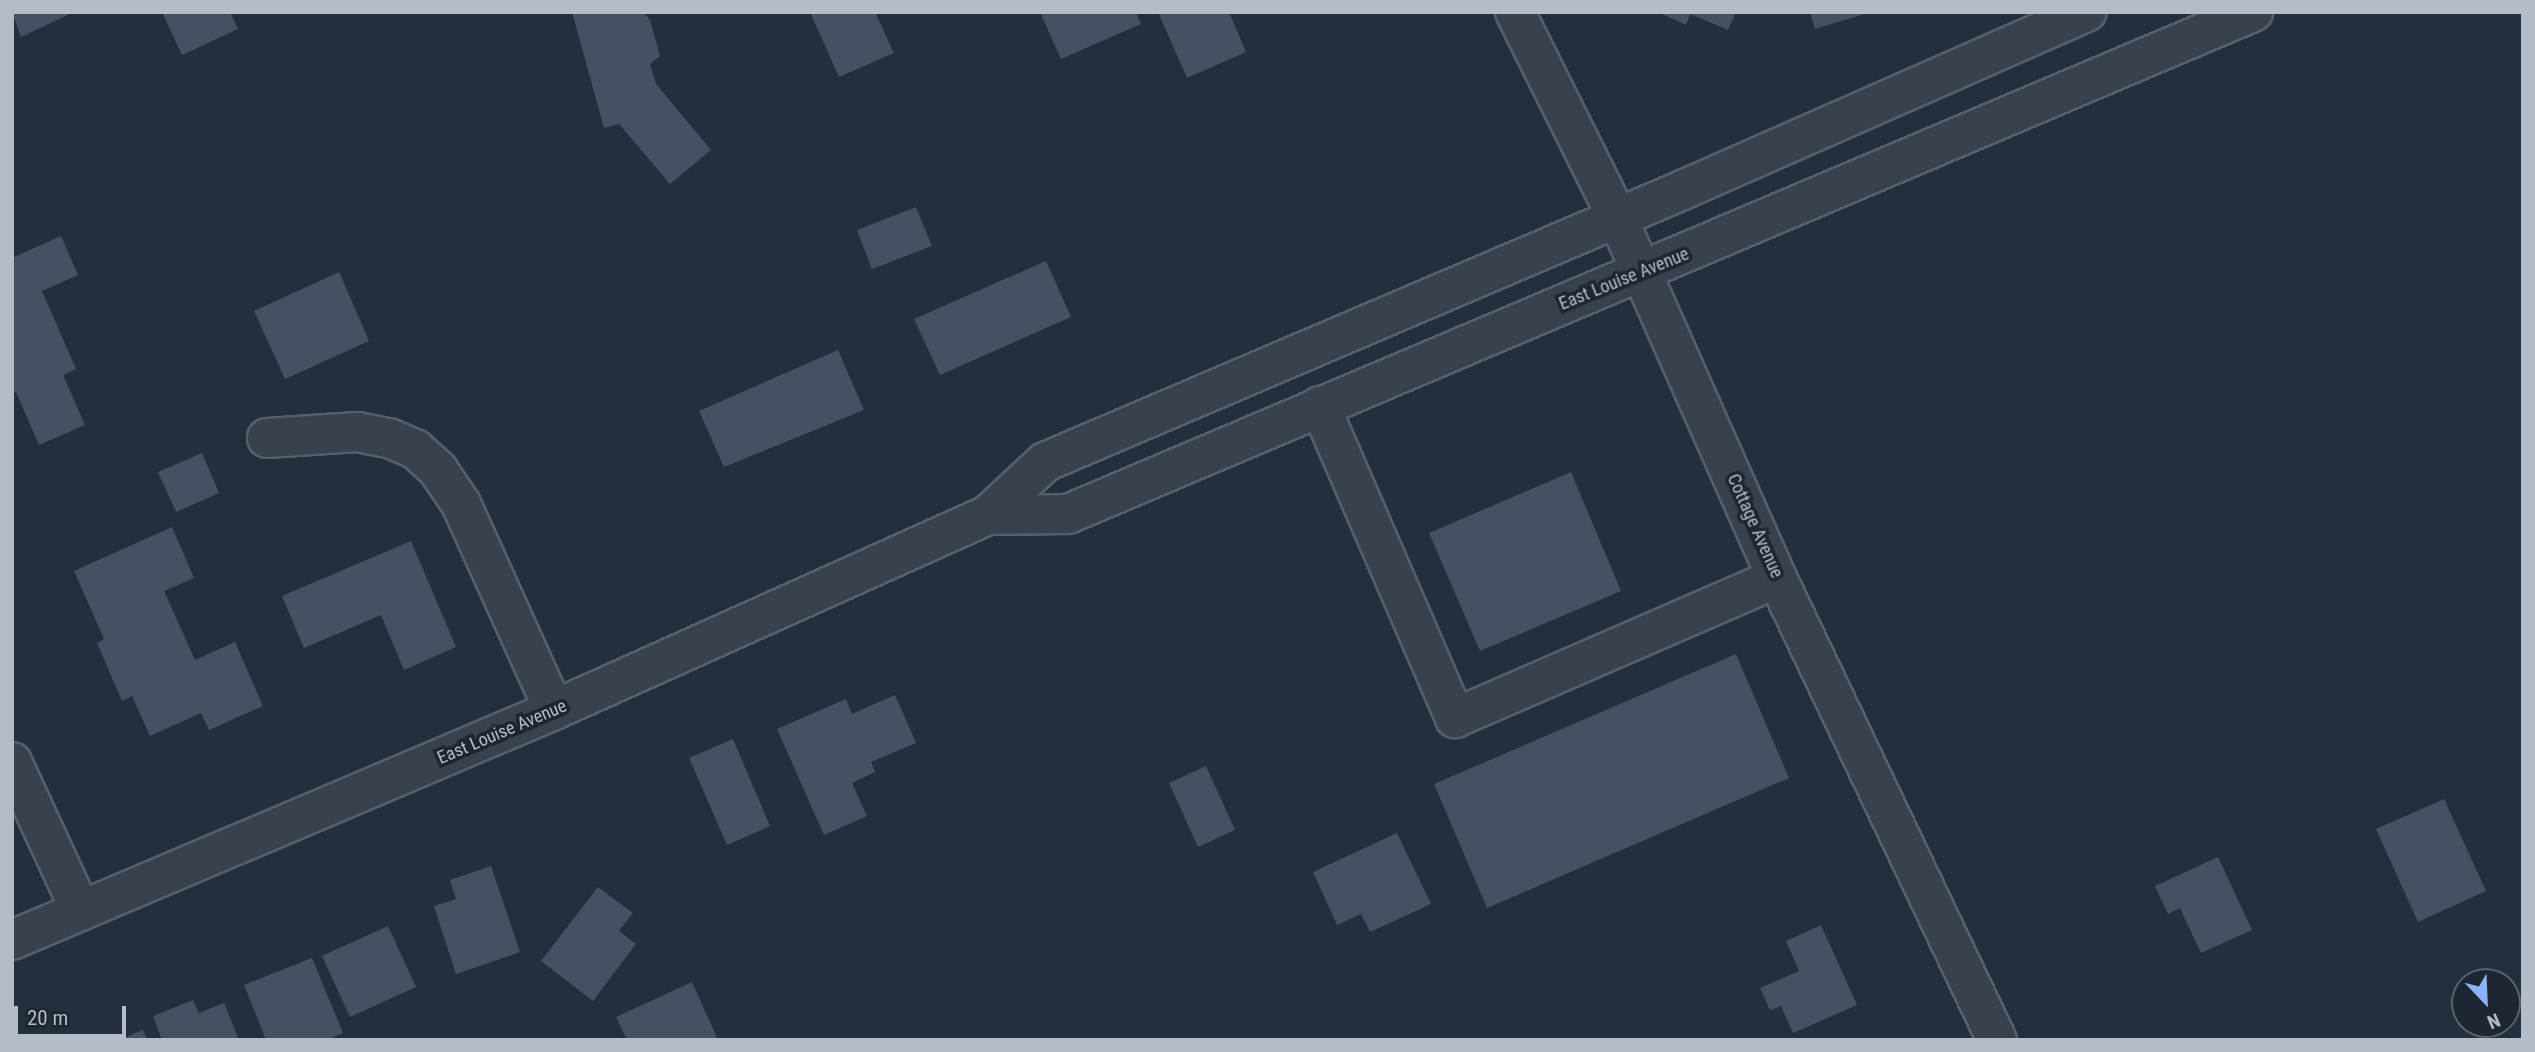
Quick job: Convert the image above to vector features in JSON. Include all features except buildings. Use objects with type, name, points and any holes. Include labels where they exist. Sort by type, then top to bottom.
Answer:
[{"type":"street","name":"Cottage Avenue","points":[[1515,12],[1643,271],[1777,578],[1997,1040]]},
{"type":"street","name":"East Louise Avenue","points":[[12,940],[554,710],[988,515],[1045,462],[2087,12]]},
{"type":"street","name":"East Louise Avenue","points":[[988,515],[1068,514],[2253,12]]},
{"type":"street","points":[[1320,406],[1455,718],[1777,578]]},
{"type":"street","points":[[267,438],[357,432],[415,449],[438,470],[461,504],[554,710]]},
{"type":"street","points":[[12,762],[81,911]]}]
